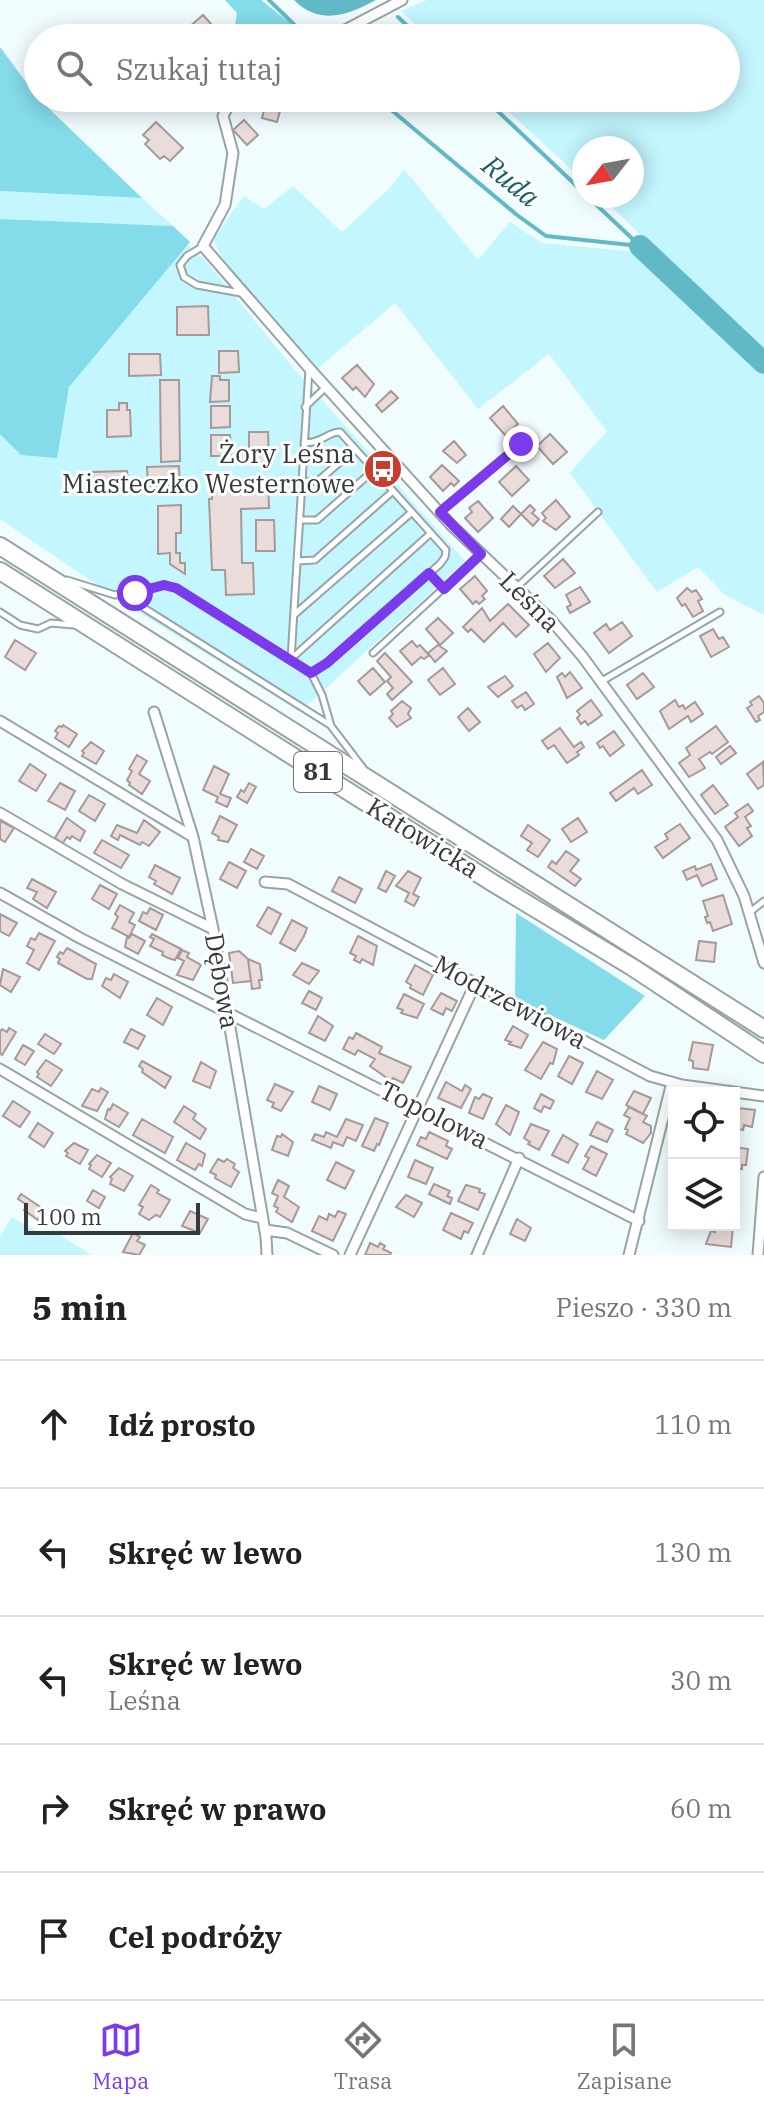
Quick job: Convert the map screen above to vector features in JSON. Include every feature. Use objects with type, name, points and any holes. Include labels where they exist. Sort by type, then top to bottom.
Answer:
[{"type":"main road","name":"Katowicka","points":[[0,546],[764,1029]]},
{"type":"main road","name":"Katowicka","points":[[0,571],[480,875],[632,967],[764,1054]]},
{"type":"street","points":[[356,24],[402,0]]},
{"type":"street","points":[[203,246],[225,205],[233,153],[223,116],[225,112]]},
{"type":"street","name":"Leśna","points":[[203,246],[440,512],[551,620],[601,682],[717,840],[750,912],[764,963]]},
{"type":"street","name":"Dębowa","points":[[154,712],[193,837],[213,929],[267,1255]]},
{"type":"street","points":[[0,721],[193,837]]},
{"type":"street","points":[[0,813],[122,884],[213,929]]},
{"type":"street","name":"Modrzewiowa","points":[[265,882],[288,884],[650,1076],[764,1096]]},
{"type":"street","name":"Topolowa","points":[[0,893],[80,938],[639,1221]]},
{"type":"street","points":[[350,1255],[475,984]]},
{"type":"street","points":[[0,1069],[245,1214],[262,1218]]},
{"type":"street","points":[[629,1255],[672,1082]]},
{"type":"street","points":[[477,1255],[519,1158]]},
{"type":"street","points":[[758,1255],[764,1177]]},
{"type":"street","points":[[265,1230],[287,1233],[333,1255]]},
{"type":"lane","points":[[203,246],[187,256],[180,265],[184,277],[189,282],[243,294]]},
{"type":"lane","points":[[291,659],[309,368]]},
{"type":"lane","points":[[305,407],[326,387]]},
{"type":"lane","points":[[304,443],[322,441],[333,432],[340,432],[446,550],[445,557],[429,573],[327,663],[311,673]]},
{"type":"lane","points":[[440,512],[521,444]]},
{"type":"lane","points":[[302,482],[318,481],[355,449]]},
{"type":"lane","points":[[300,520],[317,520],[374,470]]},
{"type":"lane","points":[[297,561],[315,560],[393,491]]},
{"type":"lane","points":[[294,614],[412,512]]},
{"type":"lane","points":[[517,587],[598,512]]},
{"type":"lane","points":[[291,659],[431,533]]},
{"type":"lane","points":[[373,653],[481,554]]},
{"type":"lane","points":[[38,570],[97,591],[124,595],[164,585],[176,588],[311,673],[322,695],[331,726]]},
{"type":"lane","points":[[429,573],[444,589]]},
{"type":"lane","points":[[124,595],[331,726],[377,784]]},
{"type":"lane","points":[[0,612],[20,625],[38,629],[51,623],[86,626]]},
{"type":"lane","points":[[601,682],[720,612]]},
{"type":"lane","points":[[750,912],[764,901]]},
{"type":"shaded area","points":[[225,0],[261,0],[291,24],[235,24],[237,13]]},
{"type":"shaded area","points":[[294,0],[376,0],[345,13],[324,15],[304,8]]},
{"type":"shaded area","points":[[427,0],[764,0],[764,615],[725,595],[698,567],[657,592],[570,473],[607,431],[549,354],[478,409],[395,303],[317,369],[229,269],[214,237],[244,196],[264,209],[293,186],[342,232],[390,188],[404,169],[478,260],[510,222],[542,243],[638,252],[640,234],[613,208],[644,208],[644,136],[572,136],[572,170],[509,112],[740,112],[740,24],[415,24],[401,11]]},
{"type":"shaded area","points":[[0,47],[24,79],[24,112],[53,112],[142,198],[0,191]]},
{"type":"shaded area","points":[[0,191],[142,198],[173,226],[0,219]]},
{"type":"shaded area","points":[[0,219],[173,226],[190,242],[69,387],[57,458],[21,455],[0,434]]},
{"type":"shaded area","points":[[0,226],[170,230],[205,260],[291,365],[465,561],[300,712],[124,603],[0,519]]},
{"type":"shaded area","points":[[516,913],[645,996],[604,1040],[515,999]]},
{"type":"shaded area","points":[[11,1217],[45,1236],[53,1231],[92,1255],[0,1255],[0,1238]]},
{"type":"building","points":[[203,15],[211,24],[193,24]]},
{"type":"building","points":[[264,112],[280,112],[277,122],[262,118]]},
{"type":"building","points":[[244,120],[258,135],[247,145],[233,130]]},
{"type":"building","points":[[156,122],[183,148],[170,161],[164,156],[160,159],[145,144],[149,140],[143,135]]},
{"type":"building","points":[[208,306],[209,335],[177,335],[177,307]]},
{"type":"building","points":[[219,351],[238,351],[239,372],[219,373]]},
{"type":"building","points":[[129,354],[160,354],[161,375],[129,376]]},
{"type":"building","points":[[357,365],[374,384],[365,397],[342,378]]},
{"type":"building","points":[[212,376],[229,380],[229,401],[210,402]]},
{"type":"building","points":[[160,380],[179,380],[180,461],[161,462]]},
{"type":"building","points":[[391,391],[398,398],[382,412],[376,405]]},
{"type":"building","points":[[119,403],[127,403],[127,410],[130,410],[131,436],[107,437],[107,410],[119,410]]},
{"type":"building","points":[[211,406],[230,406],[230,427],[211,428]]},
{"type":"building","points":[[503,406],[518,424],[505,435],[490,418]]},
{"type":"building","points":[[249,432],[268,432],[269,463],[238,463],[238,453],[249,452]]},
{"type":"building","points":[[550,434],[567,452],[553,464],[537,446]]},
{"type":"building","points":[[211,435],[230,435],[231,456],[211,456]]},
{"type":"building","points":[[454,441],[466,455],[457,463],[443,451]]},
{"type":"building","points":[[442,465],[459,481],[454,486],[451,483],[443,491],[430,477]]},
{"type":"building","points":[[179,466],[180,486],[148,486],[147,467]]},
{"type":"building","points":[[516,466],[529,480],[512,496],[499,482]]},
{"type":"building","points":[[127,471],[128,480],[92,481],[92,472]]},
{"type":"building","points":[[226,480],[268,480],[269,508],[241,509],[242,563],[253,563],[254,594],[226,595],[225,570],[212,570],[209,499],[212,499],[212,490],[218,483],[226,483]]},
{"type":"building","points":[[556,500],[570,517],[556,530],[543,521],[546,518],[542,513]]},
{"type":"building","points":[[478,501],[493,518],[478,532],[465,518],[472,512],[469,508]]},
{"type":"building","points":[[181,505],[181,533],[176,533],[176,553],[180,553],[180,563],[185,563],[185,574],[170,564],[170,553],[158,554],[158,506]]},
{"type":"building","points":[[530,505],[535,510],[532,513],[539,519],[533,526],[521,514]]},
{"type":"building","points":[[513,506],[521,514],[509,527],[501,519]]},
{"type":"building","points":[[256,520],[274,520],[275,551],[256,551]]},
{"type":"building","points":[[563,559],[575,573],[555,588],[544,576]]},
{"type":"building","points":[[475,576],[487,591],[482,596],[485,599],[479,604],[476,601],[473,604],[460,589]]},
{"type":"building","points":[[580,587],[590,602],[570,613],[567,607],[571,605],[566,595]]},
{"type":"building","points":[[687,588],[692,592],[696,590],[702,599],[698,601],[703,611],[693,617],[677,598]]},
{"type":"building","points":[[508,604],[529,625],[516,637],[503,623],[484,642],[471,629],[468,632],[463,627],[482,608],[490,621]]},
{"type":"building","points":[[438,618],[453,633],[440,645],[426,629]]},
{"type":"building","points":[[622,622],[632,636],[609,653],[594,633],[606,624],[610,630]]},
{"type":"building","points":[[713,629],[729,647],[711,657],[700,636]]},
{"type":"building","points":[[15,640],[36,653],[25,670],[5,657]]},
{"type":"building","points":[[412,641],[429,655],[412,665],[400,651]]},
{"type":"building","points":[[548,643],[560,658],[546,672],[534,654]]},
{"type":"building","points":[[438,645],[447,651],[435,662],[428,653]]},
{"type":"building","points":[[385,653],[412,682],[392,700],[387,694],[393,688],[387,681],[391,677],[377,661]]},
{"type":"building","points":[[373,668],[385,682],[370,695],[358,681]]},
{"type":"building","points":[[443,668],[455,684],[440,695],[428,680]]},
{"type":"building","points":[[570,672],[582,688],[567,698],[557,677],[562,673],[565,677]]},
{"type":"building","points":[[643,673],[654,687],[637,699],[627,685]]},
{"type":"building","points":[[505,676],[513,686],[498,697],[488,687]]},
{"type":"building","points":[[526,692],[534,704],[525,710],[522,705],[517,708],[512,701]]},
{"type":"building","points":[[759,696],[764,703],[764,712],[756,722],[747,708]]},
{"type":"building","points":[[591,700],[602,715],[588,725],[585,721],[581,724],[577,711]]},
{"type":"building","points":[[675,700],[679,707],[683,705],[685,709],[695,702],[703,714],[691,722],[688,716],[669,729],[660,711]]},
{"type":"building","points":[[402,701],[411,708],[408,714],[411,718],[397,727],[389,718],[393,714],[391,711]]},
{"type":"building","points":[[468,708],[480,722],[469,731],[458,717]]},
{"type":"building","points":[[63,725],[77,734],[69,747],[55,738],[58,733],[55,731]]},
{"type":"building","points":[[716,726],[728,742],[699,759],[705,768],[689,777],[679,763],[690,755],[686,748]]},
{"type":"building","points":[[560,728],[574,747],[581,742],[584,747],[567,763],[554,745],[548,749],[542,741]]},
{"type":"building","points":[[614,731],[624,745],[610,756],[597,743]]},
{"type":"building","points":[[91,742],[104,751],[96,764],[82,756],[82,751]]},
{"type":"building","points":[[730,746],[736,753],[721,764],[716,757]]},
{"type":"building","points":[[137,755],[147,761],[139,774],[150,781],[142,794],[127,780]]},
{"type":"building","points":[[763,762],[764,785],[758,789],[747,774]]},
{"type":"building","points":[[30,764],[46,775],[36,791],[19,781]]},
{"type":"building","points":[[214,766],[229,774],[220,794],[231,798],[227,807],[216,802],[218,797],[203,790]]},
{"type":"building","points":[[642,770],[652,785],[638,794],[634,788],[616,801],[610,793]]},
{"type":"building","points":[[60,783],[75,791],[65,810],[48,801]]},
{"type":"building","points":[[249,783],[256,787],[247,803],[237,797]]},
{"type":"building","points":[[713,785],[728,805],[715,814],[701,795]]},
{"type":"building","points":[[89,795],[105,804],[95,821],[79,811]]},
{"type":"building","points":[[748,804],[753,811],[745,817],[751,826],[747,828],[752,836],[739,846],[725,827],[738,817],[735,813]]},
{"type":"building","points":[[220,816],[237,825],[228,842],[218,840],[219,837],[212,833]]},
{"type":"building","points":[[67,818],[85,831],[80,841],[72,836],[63,843],[55,838]]},
{"type":"building","points":[[578,818],[587,832],[571,842],[562,829]]},
{"type":"building","points":[[144,820],[160,832],[149,846],[120,835],[118,840],[111,836],[117,825],[137,833]]},
{"type":"building","points":[[0,821],[14,828],[5,842],[0,839]]},
{"type":"building","points":[[680,824],[690,838],[663,858],[655,847],[668,839],[665,834]]},
{"type":"building","points":[[528,825],[550,840],[538,857],[527,850],[532,843],[521,836]]},
{"type":"building","points":[[102,840],[129,855],[121,868],[94,853]]},
{"type":"building","points":[[251,849],[264,856],[257,869],[244,862]]},
{"type":"building","points":[[566,851],[579,860],[570,871],[581,879],[575,886],[548,867],[552,861],[556,864]]},
{"type":"building","points":[[229,862],[246,871],[237,888],[220,879]]},
{"type":"building","points":[[711,864],[717,879],[702,886],[697,875],[687,880],[683,871],[695,866],[696,870]]},
{"type":"building","points":[[155,865],[180,878],[172,894],[154,884],[156,881],[149,877]]},
{"type":"building","points":[[386,871],[395,876],[386,892],[378,888]]},
{"type":"building","points":[[408,871],[421,878],[413,894],[419,897],[414,906],[405,901],[409,893],[396,886]]},
{"type":"building","points":[[339,877],[362,889],[355,903],[332,891]]},
{"type":"building","points":[[32,879],[56,892],[47,908],[33,899],[37,892],[27,888]]},
{"type":"building","points":[[100,885],[117,894],[109,909],[92,899]]},
{"type":"building","points":[[723,895],[732,924],[713,931],[705,917],[708,916],[703,901]]},
{"type":"building","points":[[120,905],[134,913],[129,922],[135,925],[129,937],[112,928]]},
{"type":"building","points":[[268,907],[281,914],[271,934],[257,926]]},
{"type":"building","points":[[150,908],[163,915],[156,930],[139,921],[143,912],[147,914]]},
{"type":"building","points":[[0,914],[17,923],[9,936],[0,931]]},
{"type":"building","points":[[292,920],[307,928],[295,951],[280,943]]},
{"type":"building","points":[[39,933],[55,941],[39,970],[27,963],[34,950],[27,946],[31,938],[35,940]]},
{"type":"building","points":[[132,934],[145,941],[138,954],[125,947],[127,937]]},
{"type":"building","points":[[152,934],[181,949],[175,960],[150,946],[154,939],[150,937]]},
{"type":"building","points":[[358,936],[377,946],[373,965],[362,959],[360,963],[354,960],[356,956],[350,953]]},
{"type":"building","points":[[699,941],[716,943],[714,962],[696,960]]},
{"type":"building","points":[[67,948],[96,964],[92,979],[58,963],[60,952],[63,954]]},
{"type":"building","points":[[182,950],[201,965],[193,980],[177,975],[184,961],[178,958]]},
{"type":"building","points":[[239,951],[248,959],[251,981],[233,983],[229,953]]},
{"type":"building","points":[[248,959],[260,964],[260,988],[252,989]]},
{"type":"building","points":[[302,963],[319,971],[309,984],[293,975]]},
{"type":"building","points":[[415,965],[433,975],[423,995],[406,982]]},
{"type":"building","points":[[3,969],[20,977],[11,992],[0,985]]},
{"type":"building","points":[[114,974],[128,982],[120,998],[102,986],[106,978],[111,980]]},
{"type":"building","points":[[309,991],[322,998],[316,1010],[302,1003]]},
{"type":"building","points":[[441,993],[457,1001],[452,1011],[446,1008],[443,1015],[431,1009]]},
{"type":"building","points":[[404,994],[424,1004],[417,1018],[401,1013],[403,1010],[397,1008]]},
{"type":"building","points":[[157,998],[172,1007],[163,1025],[147,1015]]},
{"type":"building","points":[[318,1016],[333,1026],[325,1041],[309,1033]]},
{"type":"building","points":[[513,1026],[528,1035],[521,1048],[505,1040]]},
{"type":"building","points":[[9,1028],[16,1032],[2,1055],[0,1032],[2,1029],[7,1032]]},
{"type":"building","points":[[131,1029],[145,1036],[138,1049],[124,1042]]},
{"type":"building","points":[[356,1033],[382,1047],[379,1053],[411,1067],[403,1083],[393,1078],[391,1081],[370,1066],[375,1059],[358,1050],[355,1055],[343,1049],[349,1037],[353,1039]]},
{"type":"building","points":[[45,1034],[61,1044],[54,1054],[38,1044]]},
{"type":"building","points":[[543,1042],[557,1049],[553,1064],[550,1063],[541,1079],[525,1070]]},
{"type":"building","points":[[693,1042],[713,1045],[708,1070],[693,1068],[693,1061],[689,1060]]},
{"type":"building","points":[[23,1045],[34,1051],[25,1065],[15,1059]]},
{"type":"building","points":[[569,1056],[583,1063],[572,1084],[558,1076]]},
{"type":"building","points":[[46,1060],[62,1070],[51,1086],[37,1077]]},
{"type":"building","points":[[142,1061],[171,1077],[165,1088],[142,1072],[139,1066]]},
{"type":"building","points":[[201,1062],[216,1071],[210,1088],[193,1081]]},
{"type":"building","points":[[597,1071],[613,1080],[602,1099],[586,1092]]},
{"type":"building","points":[[446,1082],[462,1091],[465,1085],[471,1089],[461,1108],[438,1098]]},
{"type":"building","points":[[275,1084],[293,1092],[281,1111],[272,1107],[274,1103],[267,1100]]},
{"type":"building","points":[[319,1086],[337,1094],[330,1110],[312,1102]]},
{"type":"building","points":[[101,1088],[108,1092],[97,1111],[82,1106],[92,1089],[99,1092]]},
{"type":"building","points":[[634,1091],[651,1098],[643,1114],[626,1105]]},
{"type":"building","points":[[483,1094],[492,1098],[483,1119],[469,1113],[475,1097],[479,1099]]},
{"type":"building","points":[[541,1094],[554,1101],[550,1109],[544,1106],[541,1112],[534,1108]]},
{"type":"building","points":[[13,1101],[30,1112],[20,1127],[3,1116]]},
{"type":"building","points":[[113,1104],[128,1113],[119,1127],[105,1119]]},
{"type":"building","points":[[506,1105],[519,1112],[510,1135],[496,1124]]},
{"type":"building","points":[[184,1106],[196,1114],[193,1119],[206,1129],[200,1139],[174,1122]]},
{"type":"building","points":[[629,1107],[647,1116],[643,1122],[651,1126],[651,1133],[643,1143],[626,1134],[630,1118],[624,1115]]},
{"type":"building","points":[[740,1108],[755,1110],[752,1127],[744,1125],[743,1130],[740,1129]]},
{"type":"building","points":[[375,1118],[388,1123],[374,1151],[362,1146]]},
{"type":"building","points":[[142,1119],[173,1137],[165,1153],[133,1135]]},
{"type":"building","points":[[346,1119],[363,1125],[356,1141],[347,1137],[343,1146],[333,1142],[331,1148],[312,1140],[315,1134],[324,1137],[326,1132],[337,1137]]},
{"type":"building","points":[[597,1122],[613,1130],[607,1142],[590,1135]]},
{"type":"building","points":[[38,1123],[53,1133],[44,1147],[29,1137]]},
{"type":"building","points":[[531,1124],[549,1131],[539,1150],[524,1138]]},
{"type":"building","points":[[429,1132],[448,1141],[446,1146],[452,1149],[447,1159],[417,1145],[421,1137],[426,1139]]},
{"type":"building","points":[[282,1134],[293,1142],[288,1156],[272,1150],[277,1136],[281,1137]]},
{"type":"building","points":[[563,1135],[578,1144],[568,1163],[552,1155]]},
{"type":"building","points":[[74,1143],[88,1150],[80,1164],[66,1156],[68,1153],[65,1151]]},
{"type":"building","points":[[186,1143],[205,1154],[202,1166],[199,1164],[195,1170],[177,1160]]},
{"type":"building","points":[[591,1146],[607,1154],[596,1176],[583,1169]]},
{"type":"building","points":[[740,1148],[748,1149],[746,1165],[742,1165],[742,1169]]},
{"type":"building","points":[[97,1155],[111,1163],[102,1177],[89,1169],[89,1164]]},
{"type":"building","points":[[218,1159],[224,1162],[227,1159],[235,1164],[233,1168],[239,1172],[231,1187],[210,1172]]},
{"type":"building","points":[[415,1160],[433,1168],[426,1184],[408,1177]]},
{"type":"building","points":[[336,1162],[354,1171],[345,1189],[327,1180]]},
{"type":"building","points":[[119,1168],[133,1176],[124,1191],[110,1184],[110,1177]]},
{"type":"building","points":[[278,1180],[289,1186],[284,1197],[299,1207],[292,1222],[276,1212],[278,1208],[274,1206],[278,1196],[272,1193]]},
{"type":"building","points":[[434,1184],[450,1191],[447,1196],[452,1198],[450,1204],[429,1194]]},
{"type":"building","points":[[151,1185],[159,1190],[157,1193],[170,1200],[160,1217],[156,1215],[149,1220],[139,1214],[143,1207],[139,1205]]},
{"type":"building","points":[[466,1185],[485,1194],[478,1210],[458,1201]]},
{"type":"building","points":[[93,1190],[105,1197],[99,1208],[87,1201]]},
{"type":"building","points":[[21,1194],[45,1210],[38,1220],[24,1210],[27,1205],[18,1199]]},
{"type":"building","points":[[406,1195],[422,1203],[414,1217],[396,1207]]},
{"type":"building","points":[[190,1211],[208,1219],[200,1233],[182,1226]]},
{"type":"building","points":[[338,1211],[346,1214],[333,1241],[312,1231],[319,1216],[327,1220],[329,1214],[335,1217]]},
{"type":"building","points":[[451,1213],[473,1223],[461,1239],[443,1230]]},
{"type":"building","points":[[517,1219],[531,1228],[525,1241],[510,1234]]},
{"type":"building","points":[[711,1231],[733,1231],[731,1247],[706,1244]]},
{"type":"building","points":[[133,1233],[140,1237],[137,1241],[145,1245],[139,1255],[123,1252]]},
{"type":"building","points":[[370,1243],[385,1246],[383,1249],[390,1255],[365,1255]]},
{"type":"waterway","name":"Ruda","points":[[269,0],[294,24]]},
{"type":"waterway","points":[[398,17],[405,24]]},
{"type":"waterway","name":"Ruda","points":[[394,112],[546,236],[640,246]]},
{"type":"waterway","points":[[499,112],[572,182]]},
{"type":"waterway","points":[[600,208],[638,244]]},
{"type":"waterway","points":[[640,246],[764,363]]},
{"type":"place","name":"Żory Leśna Miasteczko Westernowe","points":[[383,469]]},
{"type":"route","points":[[135,593],[164,585],[176,588],[311,673],[327,663],[429,573],[444,589],[481,554],[440,512],[521,444]]}]
